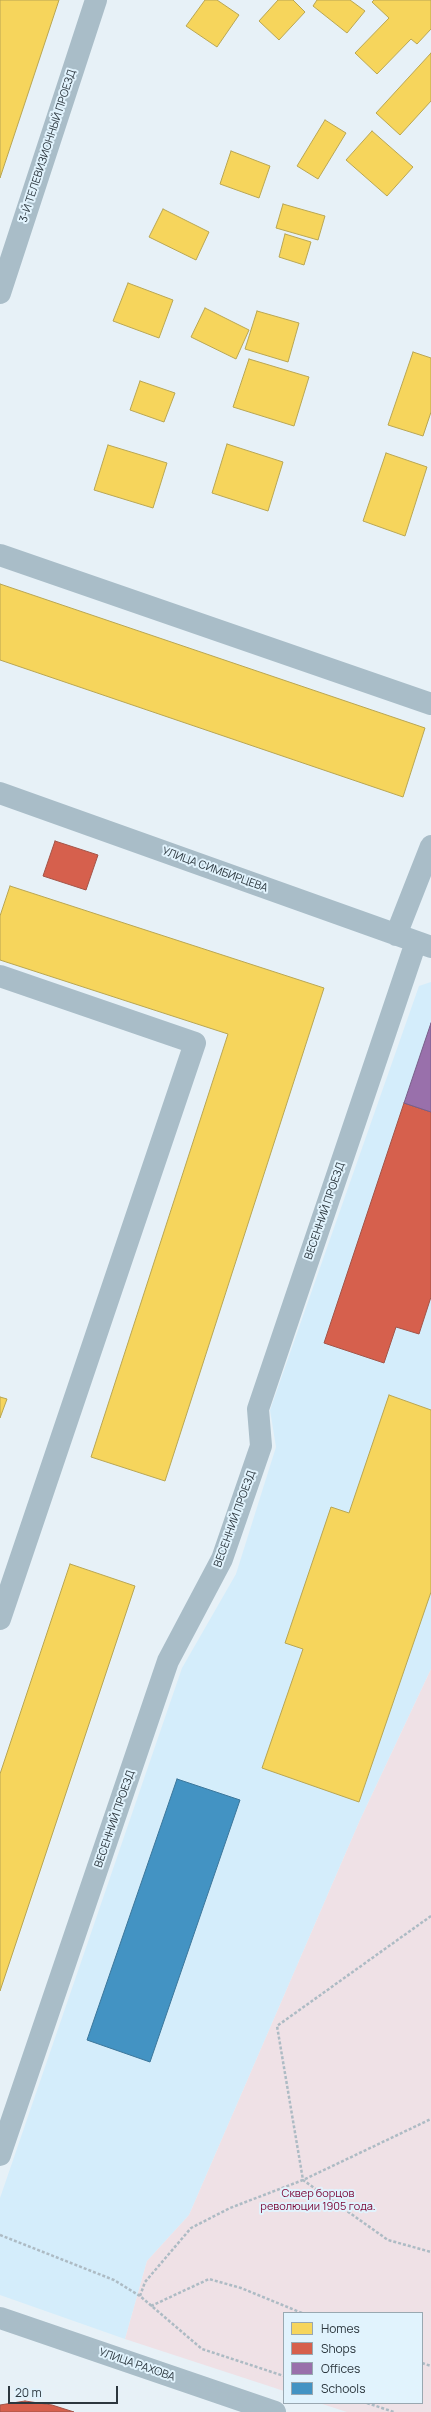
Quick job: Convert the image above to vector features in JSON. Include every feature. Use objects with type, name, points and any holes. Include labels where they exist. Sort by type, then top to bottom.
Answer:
[{"type":"street","name":"3-Й ТЕЛЕВИЗИОННЫЙ ПРОЕЗД","points":[[0,293],[96,0]]},
{"type":"street","points":[[0,555],[431,704]]},
{"type":"street","name":"УЛИЦА СИМБИРЦЕВА","points":[[1,797],[414,942]]},
{"type":"street","name":"ВЕСЕННИЙ ПРОЕЗД","points":[[0,2155],[168,1661],[222,1559],[261,1446],[258,1409],[414,942],[431,846]]},
{"type":"street","points":[[0,976],[195,1043],[0,1619]]},
{"type":"street","name":"УЛИЦА РАХОВА","points":[[0,2318],[275,2412]]},
{"type":"path","points":[[431,1916],[277,2026],[303,2180],[388,2240],[431,2252]]},
{"type":"path","points":[[140,2296],[145,2282],[191,2228],[230,2208],[303,2180],[431,2120]]},
{"type":"path","points":[[0,2235],[114,2280],[140,2296],[202,2349],[283,2376]]},
{"type":"path","points":[[151,2306],[209,2279],[241,2288],[300,2312]]},
{"type":"path","points":[[370,2404],[394,2412]]},
{"type":"shaded area","points":[[431,982],[431,1669],[360,1820],[189,2215],[147,2261],[125,2339],[0,2295],[0,2198],[182,1668],[236,1574],[276,1447],[270,1410],[419,986]]},
{"type":"green space","name":"Сквер борцов революции 1905 года.","points":[[431,1669],[431,2412],[347,2412],[322,2404],[423,2404],[423,2312],[283,2312],[283,2391],[125,2339],[147,2261],[189,2215],[360,1820]]},
{"type":"building: Homes","points":[[0,0],[59,0],[0,178]]},
{"type":"building: Homes","points":[[205,0],[217,0],[239,15],[217,47],[186,26]]},
{"type":"building: Homes","points":[[278,0],[293,0],[305,12],[279,40],[259,21]]},
{"type":"building: Homes","points":[[317,0],[350,0],[365,11],[347,33],[313,6]]},
{"type":"building: Homes","points":[[374,0],[431,0],[431,29],[417,44],[411,39],[377,74],[355,53],[389,18],[372,2]]},
{"type":"building: Homes","points":[[431,53],[431,101],[400,135],[376,113]]},
{"type":"building: Homes","points":[[325,120],[346,133],[318,179],[297,166]]},
{"type":"building: Homes","points":[[372,131],[413,167],[387,196],[346,160]]},
{"type":"building: Homes","points":[[231,151],[270,166],[259,198],[220,184]]},
{"type":"building: Homes","points":[[283,204],[325,216],[318,240],[276,228]]},
{"type":"building: Homes","points":[[163,209],[209,232],[196,260],[149,237]]},
{"type":"building: Homes","points":[[285,234],[311,242],[304,265],[279,257]]},
{"type":"building: Homes","points":[[128,283],[173,300],[159,338],[113,321]]},
{"type":"building: Homes","points":[[205,308],[249,330],[236,359],[191,337]]},
{"type":"building: Homes","points":[[257,311],[299,323],[288,362],[245,349]]},
{"type":"building: Homes","points":[[413,352],[431,358],[431,412],[423,436],[388,425]]},
{"type":"building: Homes","points":[[249,359],[309,377],[294,426],[233,407]]},
{"type":"building: Homes","points":[[140,381],[175,393],[164,422],[130,410]]},
{"type":"building: Homes","points":[[227,444],[283,462],[268,511],[212,493]]},
{"type":"building: Homes","points":[[108,445],[167,463],[153,508],[94,490]]},
{"type":"building: Homes","points":[[386,453],[427,467],[405,536],[363,521]]},
{"type":"building: Homes","points":[[0,584],[425,728],[403,797],[0,660]]},
{"type":"building: Homes","points":[[10,886],[324,988],[165,1481],[91,1457],[228,1034],[0,960],[0,916]]},
{"type":"building: Homes","points":[[389,1395],[431,1410],[431,1592],[359,1802],[262,1768],[303,1649],[285,1643],[331,1507],[349,1513]]},
{"type":"building: Homes","points":[[0,1397],[7,1399],[0,1418]]},
{"type":"building: Homes","points":[[70,1564],[135,1586],[0,1991],[0,1774]]},
{"type":"building: Shops","points":[[55,841],[98,855],[86,890],[43,876]]},
{"type":"building: Shops","points":[[404,1103],[431,1112],[431,1297],[419,1334],[396,1327],[384,1363],[324,1343]]},
{"type":"building: Shops","points":[[25,2401],[52,2405],[74,2412],[0,2412],[0,2405]]},
{"type":"building: Offices","points":[[431,1023],[431,1112],[404,1103]]},
{"type":"building: Schools","points":[[177,1779],[240,1800],[150,2062],[87,2040]]}]
